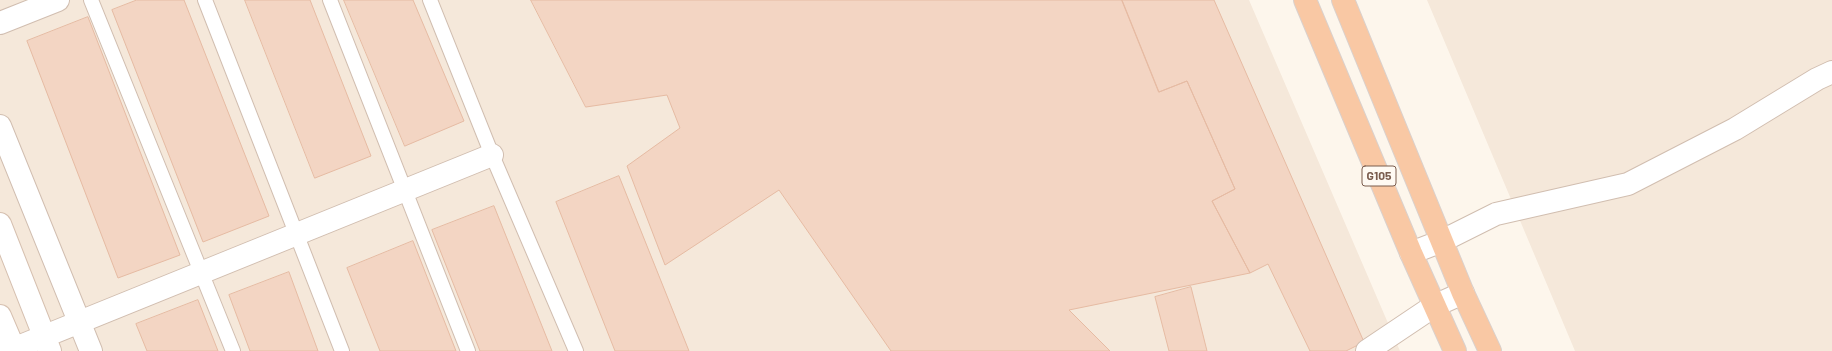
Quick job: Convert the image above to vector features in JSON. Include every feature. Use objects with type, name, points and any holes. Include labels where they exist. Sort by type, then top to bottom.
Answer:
[{"type":"highway","name":"G105","points":[[1305,0],[1411,253],[1455,351]]},
{"type":"highway","name":"G105","points":[[1343,0],[1463,293],[1490,351]]},
{"type":"street","points":[[0,23],[58,0]]},
{"type":"street","points":[[1411,253],[1442,241],[1496,214],[1628,184],[1735,129],[1817,79],[1832,72]]},
{"type":"street","points":[[0,126],[78,323],[91,351]]},
{"type":"street","points":[[0,316],[12,350],[47,344],[78,323],[492,155]]},
{"type":"street","points":[[0,224],[47,344]]},
{"type":"street","points":[[1367,351],[1434,306],[1463,293]]},
{"type":"lane","points":[[91,0],[234,351]]},
{"type":"lane","points":[[205,0],[342,351]]},
{"type":"lane","points":[[330,0],[468,351]]},
{"type":"lane","points":[[430,0],[492,155],[576,351]]},
{"type":"shaded area","points":[[0,0],[1249,0],[1400,351],[0,351]]},
{"type":"shaded area","points":[[1427,0],[1832,0],[1832,351],[1575,351]]},
{"type":"building","points":[[137,0],[184,0],[269,216],[203,242],[112,10]]},
{"type":"building","points":[[245,0],[310,0],[371,156],[315,178]]},
{"type":"building","points":[[344,0],[413,0],[464,121],[405,146]]},
{"type":"building","points":[[531,0],[1122,0],[1159,92],[1187,81],[1235,189],[1212,201],[1250,273],[1069,310],[1110,351],[891,351],[779,190],[665,265],[627,166],[680,128],[667,95],[586,107]]},
{"type":"building","points":[[1122,0],[1214,0],[1364,342],[1346,351],[1310,351],[1268,264],[1250,273],[1212,201],[1235,189],[1187,81],[1159,92]]},
{"type":"building","points":[[88,17],[180,255],[118,278],[27,41]]},
{"type":"building","points":[[619,176],[689,351],[615,351],[556,202]]},
{"type":"building","points":[[494,206],[552,351],[480,351],[432,230]]},
{"type":"building","points":[[413,241],[456,351],[380,351],[347,268]]},
{"type":"building","points":[[289,272],[318,351],[250,351],[229,295]]},
{"type":"building","points":[[1191,287],[1207,351],[1169,351],[1155,297]]},
{"type":"building","points":[[198,300],[218,351],[147,351],[136,324]]}]
